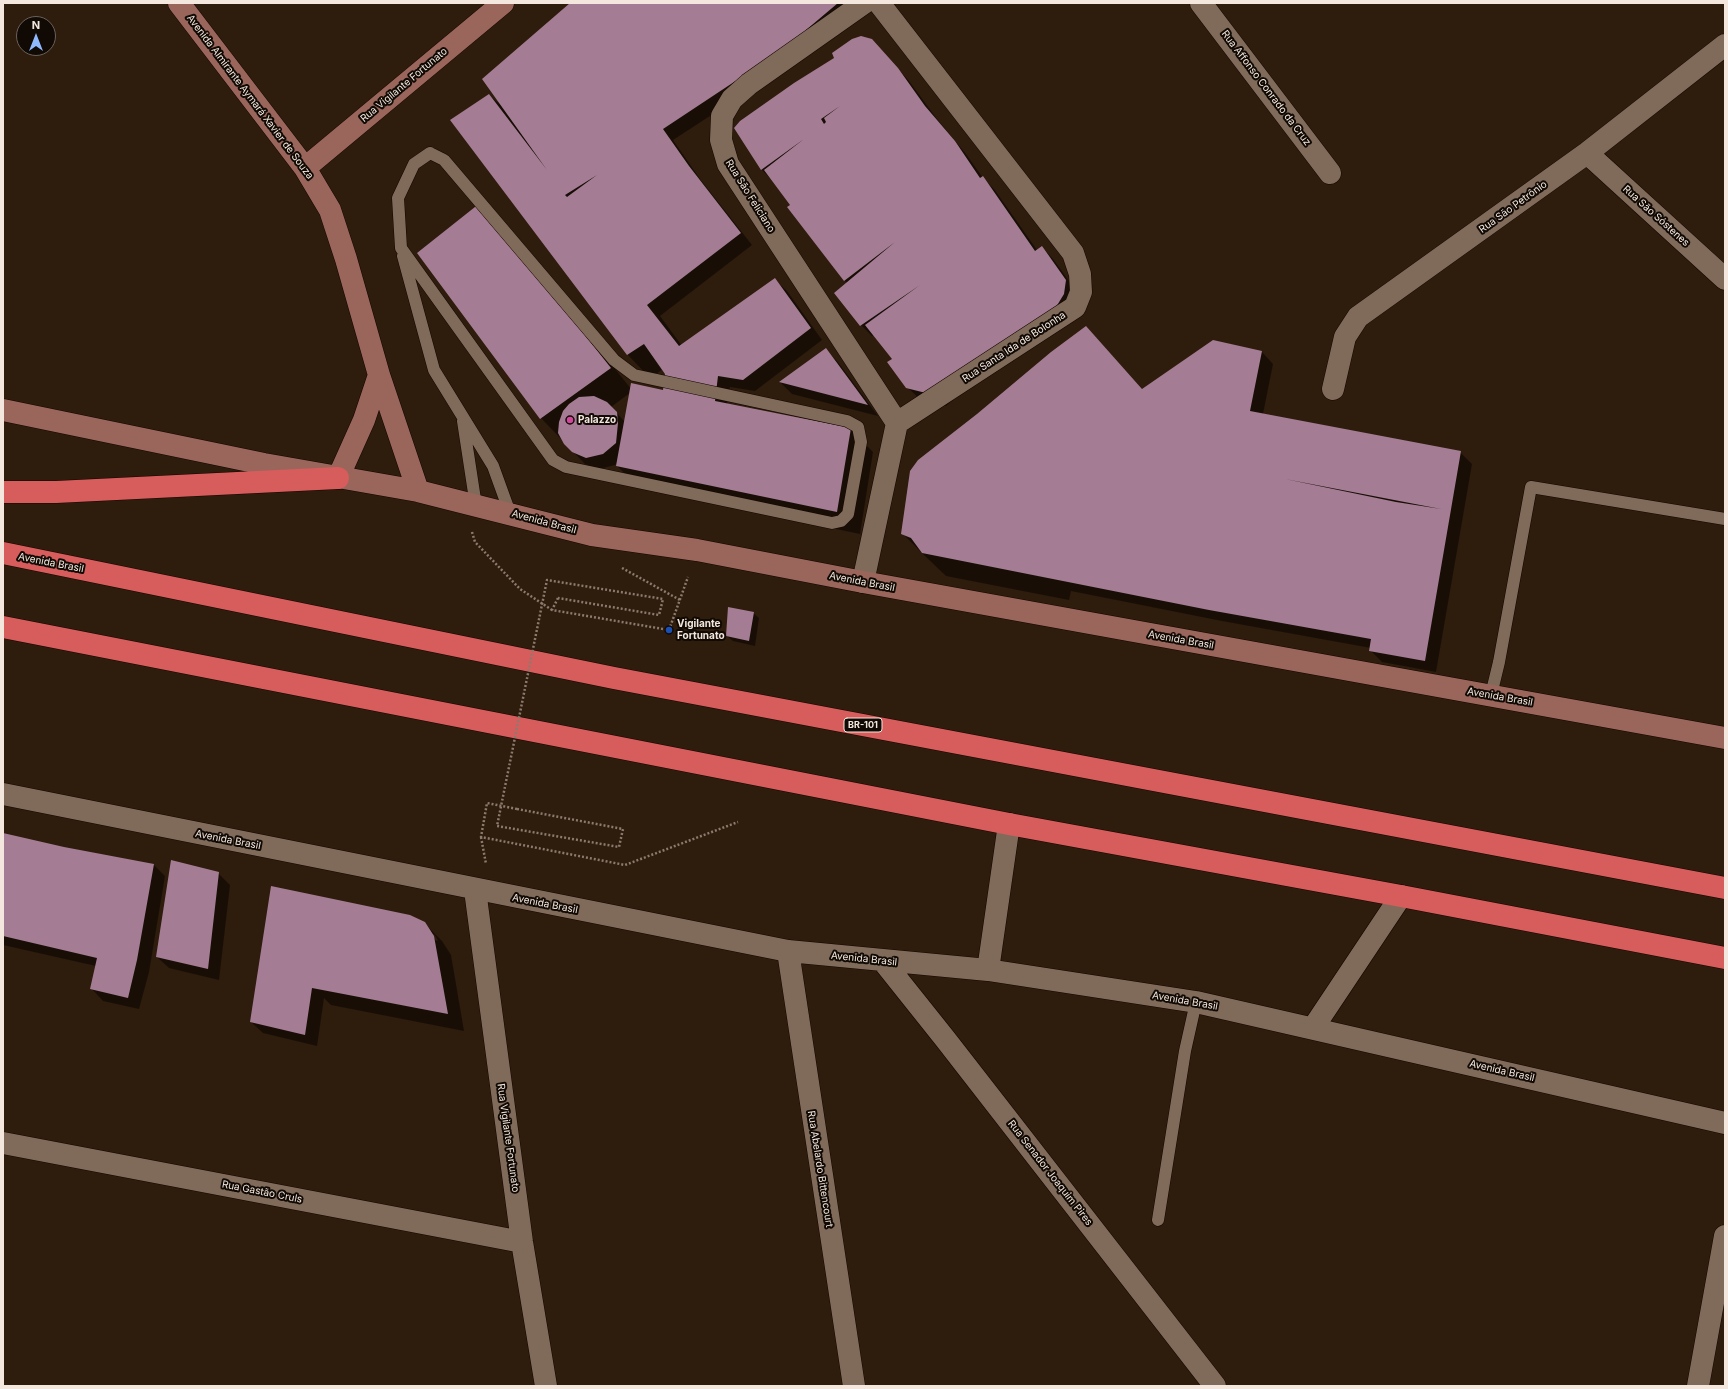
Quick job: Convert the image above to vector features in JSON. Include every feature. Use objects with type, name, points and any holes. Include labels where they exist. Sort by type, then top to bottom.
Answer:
[{"type":"highway","points":[[3,492],[88,490],[338,478]]},
{"type":"highway","name":"Avenida Brasil","points":[[3,553],[614,678],[1725,888]]},
{"type":"highway","points":[[3,627],[1009,824],[1401,896],[1725,958]]},
{"type":"street","name":"Avenida Almirante Aymará Xavier de Souza","points":[[179,3],[305,168],[330,210],[346,259],[379,375],[418,491]]},
{"type":"street","name":"Rua Vigilante Fortunato","points":[[305,168],[503,3]]},
{"type":"street","name":"Rua São Feliciano","points":[[864,3],[749,84],[732,99],[722,116],[721,140],[728,164],[897,423]]},
{"type":"street","name":"Rua Santa Ida de Bolonha","points":[[879,3],[1073,253],[1080,274],[1081,292],[1076,307],[897,423]]},
{"type":"street","name":"Rua Affonso Conrado da Cruz","points":[[1201,3],[1330,173]]},
{"type":"street","name":"Rua São Petrônio","points":[[1333,389],[1345,337],[1358,318],[1587,153],[1721,54]]},
{"type":"street","name":"Rua São Sóstenes","points":[[1587,153],[1725,279]]},
{"type":"street","points":[[338,478],[364,420],[379,375]]},
{"type":"street","name":"Avenida Brasil","points":[[3,410],[338,478],[418,491],[592,535],[697,550],[863,582],[1725,738]]},
{"type":"street","points":[[863,582],[897,423]]},
{"type":"street","name":"Avenida Brasil","points":[[3,794],[788,952],[988,970],[1196,1002],[1725,1123]]},
{"type":"street","points":[[988,970],[1009,824]]},
{"type":"street","name":"Rua Vigilante Fortunato","points":[[475,890],[522,1242],[546,1386]]},
{"type":"street","points":[[1313,1028],[1401,896]]},
{"type":"street","name":"Rua Abelardo Bittencourt","points":[[788,952],[854,1386]]},
{"type":"street","name":"Rua Senador Joaquim Pires","points":[[883,961],[1215,1386]]},
{"type":"street","name":"Rua Gastão Cruls","points":[[3,1143],[522,1242]]},
{"type":"street","points":[[1698,1386],[1725,1236]]},
{"type":"lane","points":[[401,248],[553,460],[566,467],[832,523],[841,520],[848,514],[861,442],[858,427],[847,421],[634,375],[614,360],[444,160],[430,153],[414,164],[398,198],[401,248],[434,370],[493,466],[510,514]]},
{"type":"lane","points":[[463,418],[469,464],[471,505]]},
{"type":"lane","points":[[1491,695],[1499,662],[1531,487],[1725,519]]},
{"type":"lane","points":[[1158,1220],[1185,1051],[1196,1002]]},
{"type":"path","points":[[471,505],[475,542],[520,589],[552,610],[669,630],[697,550]]},
{"type":"path","points":[[620,567],[680,600]]},
{"type":"path","points":[[552,610],[558,598],[659,615],[663,599],[547,580],[497,826],[619,847],[623,829],[518,809],[487,803],[481,836],[625,865],[738,822]]},
{"type":"building","points":[[570,3],[838,3],[806,30],[808,33],[663,129],[689,166],[741,233],[647,305],[679,346],[775,278],[811,328],[743,380],[718,376],[715,401],[851,428],[837,512],[616,466],[631,383],[663,390],[665,374],[644,344],[627,355],[450,120],[489,94],[547,170],[482,79]],"holes":[[[597,175],[567,197],[565,195]]]},
{"type":"building","points":[[861,36],[872,39],[898,68],[925,106],[955,141],[980,178],[983,176],[1035,251],[1042,246],[1066,280],[1064,294],[1053,312],[934,395],[906,388],[887,362],[892,359],[865,325],[920,285],[860,326],[834,293],[895,242],[844,281],[787,207],[790,205],[764,170],[804,139],[761,170],[734,128],[740,121],[794,83],[834,58],[832,53],[852,39]],"holes":[[[840,106],[824,118],[826,122],[824,124],[821,119]]]},
{"type":"building","points":[[480,203],[611,368],[540,419],[417,253]]},
{"type":"building","points":[[1086,326],[1142,389],[1213,340],[1262,351],[1250,411],[1461,451],[1425,661],[1369,651],[1371,639],[1209,610],[922,553],[911,538],[901,534],[910,471],[918,460],[977,414],[1051,352]],"holes":[[[1285,479],[1441,509],[1396,502]]]},
{"type":"building","points":[[826,348],[868,405],[779,382]]},
{"type":"building","points":[[594,396],[607,402],[617,412],[618,423],[616,443],[603,454],[586,458],[572,452],[564,444],[558,433],[559,422],[563,411],[569,404],[579,397]]},
{"type":"building","points":[[728,607],[754,612],[749,641],[726,636]]},
{"type":"building","points":[[3,833],[64,847],[154,864],[137,960],[128,998],[90,989],[97,958],[3,936]]},
{"type":"building","points":[[171,860],[219,872],[208,969],[156,957]]},
{"type":"building","points":[[271,886],[410,915],[425,922],[434,936],[448,1014],[312,988],[305,1035],[250,1022]]},
{"type":"place","name":"Palazzo","points":[[570,420]]},
{"type":"place","name":"Vigilante Fortunato","points":[[669,630]]}]
